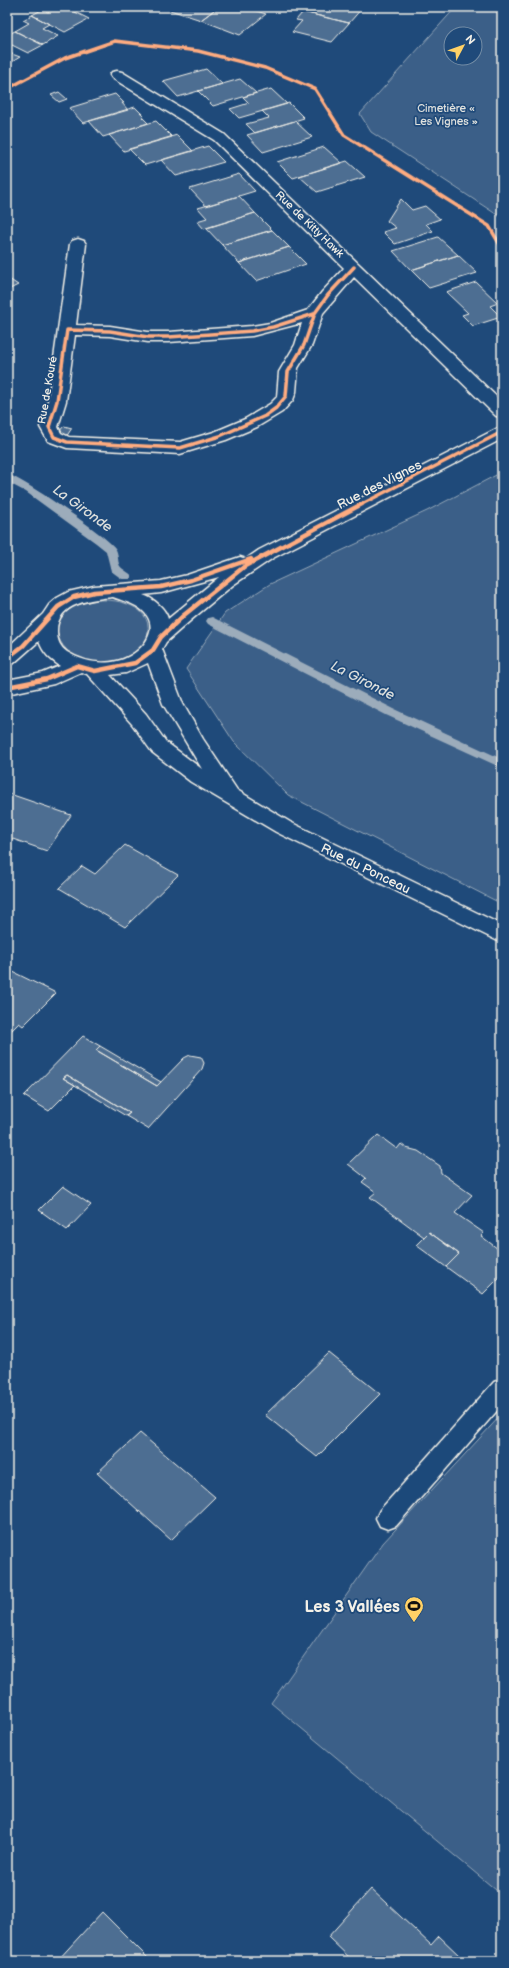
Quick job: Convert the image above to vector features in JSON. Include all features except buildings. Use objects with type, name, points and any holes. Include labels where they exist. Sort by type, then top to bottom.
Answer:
[{"type":"street","name":"Rue de Kitty Hawk","points":[[117,75],[219,137],[502,412]]},
{"type":"street","name":"Rue de Kouré","points":[[78,244],[57,401],[49,427],[54,437],[66,442],[180,448],[197,444],[232,431],[277,408],[285,399],[288,391],[288,370],[305,343],[314,314],[354,267]]},
{"type":"street","points":[[67,330],[110,331],[148,337],[184,336],[252,331],[314,314]]},
{"type":"street","name":"Rue des Vignes","points":[[157,644],[184,615],[226,581],[266,554],[502,432]]},
{"type":"street","name":"Rue des Vignes","points":[[114,591],[161,587],[191,580],[266,554]]},
{"type":"street","points":[[7,658],[23,646],[58,607],[74,597],[94,592],[114,591],[132,595],[146,602],[157,612],[161,624],[157,644],[135,663],[122,667],[86,668],[47,679],[7,687]]},
{"type":"street","points":[[48,619],[45,633],[50,646],[60,658],[86,668]]},
{"type":"street","name":"Rue du Ponceau","points":[[157,644],[173,704],[195,743],[231,798]]},
{"type":"street","name":"Rue du Ponceau","points":[[86,668],[139,719],[160,747],[198,778],[283,827],[502,935]]},
{"type":"lane","points":[[388,1518],[502,1389]]},
{"type":"green space","name":"Cimetière « Les Vignes »","points":[[456,7],[502,7],[502,218],[371,132],[360,114]]},
{"type":"green space","points":[[502,472],[502,904],[288,795],[234,742],[186,669],[225,613],[270,584],[427,511]]},
{"type":"green space","points":[[99,600],[115,601],[132,606],[139,610],[148,623],[148,632],[144,643],[130,655],[109,663],[89,662],[73,655],[62,644],[57,631],[61,618],[74,607]]},
{"type":"green space","name":"Les 3 Vallées","points":[[502,1414],[502,1895],[271,1703],[383,1543]]},
{"type":"waterway","name":"La Gironde","points":[[7,477],[30,490],[100,540],[111,550],[115,568],[126,576]]},
{"type":"waterway","name":"La Gironde","points":[[212,621],[390,712],[502,764]]},
{"type":"cycle path","points":[[7,89],[65,58],[115,41],[198,51],[265,68],[315,89],[344,135],[489,226],[502,248]]},
{"type":"cycle path","points":[[314,314],[273,327],[252,331],[169,337],[148,337],[110,331],[67,330],[57,401],[49,427],[54,437],[67,442],[180,448],[236,430],[265,416],[276,408],[286,396],[289,368],[304,345],[315,313],[328,295],[354,267]]},
{"type":"cycle path","points":[[7,687],[47,679],[77,666],[95,671],[122,667],[135,663],[153,650],[161,637],[184,615],[245,566],[502,432]]},
{"type":"cycle path","points":[[7,658],[23,646],[58,607],[74,597],[94,592],[161,587],[191,580],[251,559]]},
{"type":"place","name":"Les 3 Vallées","points":[[414,1623]]}]
